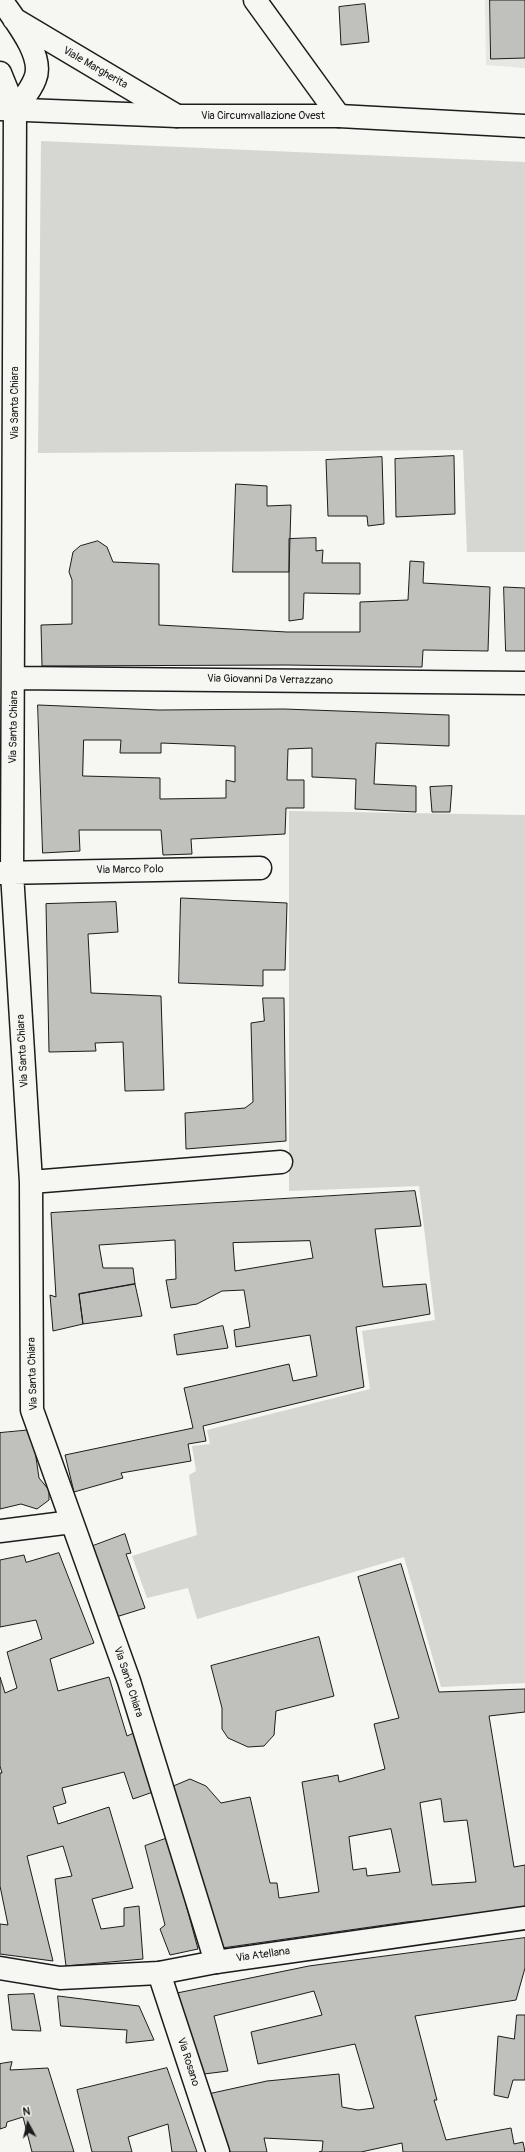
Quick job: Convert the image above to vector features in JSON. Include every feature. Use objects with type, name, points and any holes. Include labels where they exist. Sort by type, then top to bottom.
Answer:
[{"type":"street","name":"Viale Margherita","points":[[1,0],[33,50],[38,70],[35,79],[8,109]]},
{"type":"street","points":[[255,0],[340,116]]},
{"type":"street","name":"Viale Margherita","points":[[14,19],[177,116]]},
{"type":"street","points":[[0,73],[8,109]]},
{"type":"street","name":"Via Circumvallazione Ovest","points":[[8,109],[177,116],[340,116],[525,126]]},
{"type":"street","name":"Via Santa Chiara","points":[[8,109],[14,678],[6,873],[31,1182],[32,1410],[129,1681],[216,1962]]},
{"type":"street","name":"Via Giovanni Da Verrazzano","points":[[14,678],[525,683]]},
{"type":"street","name":"Via Marco Polo","points":[[6,873],[260,868]]},
{"type":"street","points":[[31,1182],[281,1162]]},
{"type":"street","points":[[0,1531],[72,1522]]},
{"type":"street","name":"Via Atellana","points":[[0,1968],[60,1978],[159,1973],[216,1962],[525,1918]]},
{"type":"street","name":"Via Rosano","points":[[159,1973],[218,2152]]},
{"type":"shaded area","points":[[485,0],[525,0],[525,68],[486,65]]},
{"type":"shaded area","points":[[41,141],[525,162],[525,552],[467,552],[463,450],[38,453]]},
{"type":"shaded area","points":[[289,811],[525,815],[525,1683],[441,1687],[404,1557],[197,1619],[188,1588],[147,1598],[132,1556],[197,1535],[189,1475],[196,1471],[192,1446],[210,1444],[207,1430],[370,1389],[362,1331],[435,1320],[419,1186],[289,1191]]},
{"type":"building","points":[[490,0],[525,0],[525,58],[491,59]]},
{"type":"building","points":[[365,4],[369,42],[341,45],[339,7]]},
{"type":"building","points":[[454,456],[455,514],[396,517],[395,459]]},
{"type":"building","points":[[382,457],[384,524],[368,526],[367,516],[328,516],[326,460]]},
{"type":"building","points":[[236,484],[267,486],[267,506],[291,505],[289,572],[233,572]]},
{"type":"building","points":[[316,538],[316,551],[323,550],[322,563],[360,563],[360,594],[304,593],[303,619],[289,621],[289,539]]},
{"type":"building","points":[[98,541],[107,547],[113,562],[159,564],[159,625],[287,632],[360,632],[360,602],[408,600],[410,561],[424,562],[423,583],[490,587],[488,651],[423,650],[422,667],[286,665],[42,666],[41,625],[72,624],[72,580],[69,572],[73,552],[80,546]]},
{"type":"building","points":[[504,587],[525,588],[525,651],[506,651]]},
{"type":"building","points":[[38,705],[159,710],[284,709],[449,715],[449,746],[376,743],[374,784],[416,786],[416,812],[355,809],[356,779],[312,777],[312,748],[288,749],[287,780],[304,780],[304,808],[286,808],[285,834],[191,839],[192,854],[163,855],[161,830],[79,830],[80,851],[43,853]],"holes":[[[84,740],[121,740],[120,753],[161,753],[161,743],[235,746],[235,782],[226,780],[226,798],[160,799],[160,778],[83,776]]]},
{"type":"building","points":[[452,786],[450,812],[432,812],[430,787]]},
{"type":"building","points":[[181,898],[287,903],[285,970],[263,970],[263,986],[179,983]]},
{"type":"building","points":[[116,902],[118,932],[88,934],[91,993],[161,996],[164,1090],[125,1091],[123,1042],[95,1043],[96,1051],[49,1052],[46,904]]},
{"type":"building","points":[[263,998],[284,998],[286,1141],[186,1149],[185,1113],[245,1108],[253,1102],[251,1023],[264,1021]]},
{"type":"building","points":[[415,1191],[421,1226],[375,1229],[383,1287],[426,1284],[430,1314],[356,1327],[364,1387],[203,1426],[206,1441],[188,1444],[191,1461],[121,1473],[123,1478],[74,1492],[65,1455],[193,1428],[184,1388],[289,1364],[293,1381],[317,1376],[310,1335],[236,1347],[234,1330],[250,1327],[244,1290],[222,1291],[197,1304],[171,1308],[166,1280],[176,1279],[175,1240],[99,1245],[103,1268],[133,1268],[135,1284],[79,1294],[83,1324],[53,1331],[50,1295],[56,1297],[51,1213]],"holes":[[[310,1241],[313,1258],[235,1271],[233,1243]]]},
{"type":"building","points":[[135,1284],[142,1316],[83,1324],[79,1294]]},
{"type":"building","points":[[223,1326],[228,1348],[177,1355],[174,1335]]},
{"type":"building","points":[[32,1430],[39,1478],[49,1490],[49,1500],[37,1509],[21,1504],[0,1509],[0,1433]]},
{"type":"building","points":[[125,1534],[131,1553],[126,1554],[145,1608],[116,1617],[93,1546]]},
{"type":"building","points":[[59,1553],[94,1643],[50,1659],[58,1691],[109,1677],[127,1736],[136,1732],[156,1791],[133,1799],[124,1772],[62,1788],[66,1803],[53,1807],[58,1824],[109,1807],[133,1888],[92,1899],[101,1929],[124,1926],[124,1908],[139,1906],[143,1959],[66,1966],[55,1879],[72,1876],[63,1846],[27,1856],[53,1961],[0,1954],[0,1924],[8,1925],[0,1886],[0,1773],[2,1773],[0,1766],[0,1677],[5,1693],[17,1688],[7,1652],[42,1639],[36,1620],[0,1627],[0,1560],[24,1555],[26,1562]]},
{"type":"building","points":[[401,1564],[439,1692],[525,1689],[525,1712],[489,1716],[514,1867],[525,1865],[525,1908],[486,1914],[406,1922],[222,1948],[171,1787],[190,1779],[206,1786],[221,1803],[250,1797],[270,1883],[277,1883],[279,1898],[319,1892],[302,1782],[338,1775],[339,1782],[385,1769],[374,1724],[399,1718],[358,1577]],"holes":[[[441,1799],[444,1822],[467,1820],[476,1882],[432,1885],[420,1803]],[[391,1829],[400,1872],[367,1876],[366,1868],[353,1870],[349,1837]]]},
{"type":"building","points":[[319,1637],[334,1696],[276,1711],[274,1735],[264,1746],[248,1747],[228,1738],[222,1729],[222,1708],[211,1666]]},
{"type":"building","points":[[168,1838],[198,1949],[170,1955],[160,1929],[165,1925],[145,1846]]},
{"type":"building","points":[[525,1938],[525,1968],[516,2000],[415,2016],[437,2100],[434,2100],[446,2140],[511,2128],[514,2144],[523,2142],[525,2152],[403,2152],[402,2143],[361,2152],[319,2152],[322,2151],[323,2141],[264,2138],[267,2152],[230,2152],[208,2094],[267,2081],[339,2074],[342,2107],[358,2110],[374,2108],[355,2044],[258,2064],[251,2032],[322,2015],[314,1991],[214,2016],[228,2071],[204,2074],[177,1993],[309,1966]]},
{"type":"building","points":[[34,1994],[41,2031],[12,2030],[8,1995]]},
{"type":"building","points":[[58,1996],[139,2006],[154,2040],[126,2043],[127,2030],[61,2026]]},
{"type":"building","points":[[517,2015],[525,2015],[525,2080],[513,2080],[508,2098],[494,2095],[498,2036],[514,2039]]},
{"type":"building","points":[[12,2062],[10,2070],[48,2068],[74,2152],[32,2152],[23,2117],[7,2122],[6,2127],[0,2129],[0,2064]]},
{"type":"building","points":[[167,2068],[197,2152],[172,2152],[168,2124],[128,2137],[132,2152],[92,2152],[77,2090]]}]
